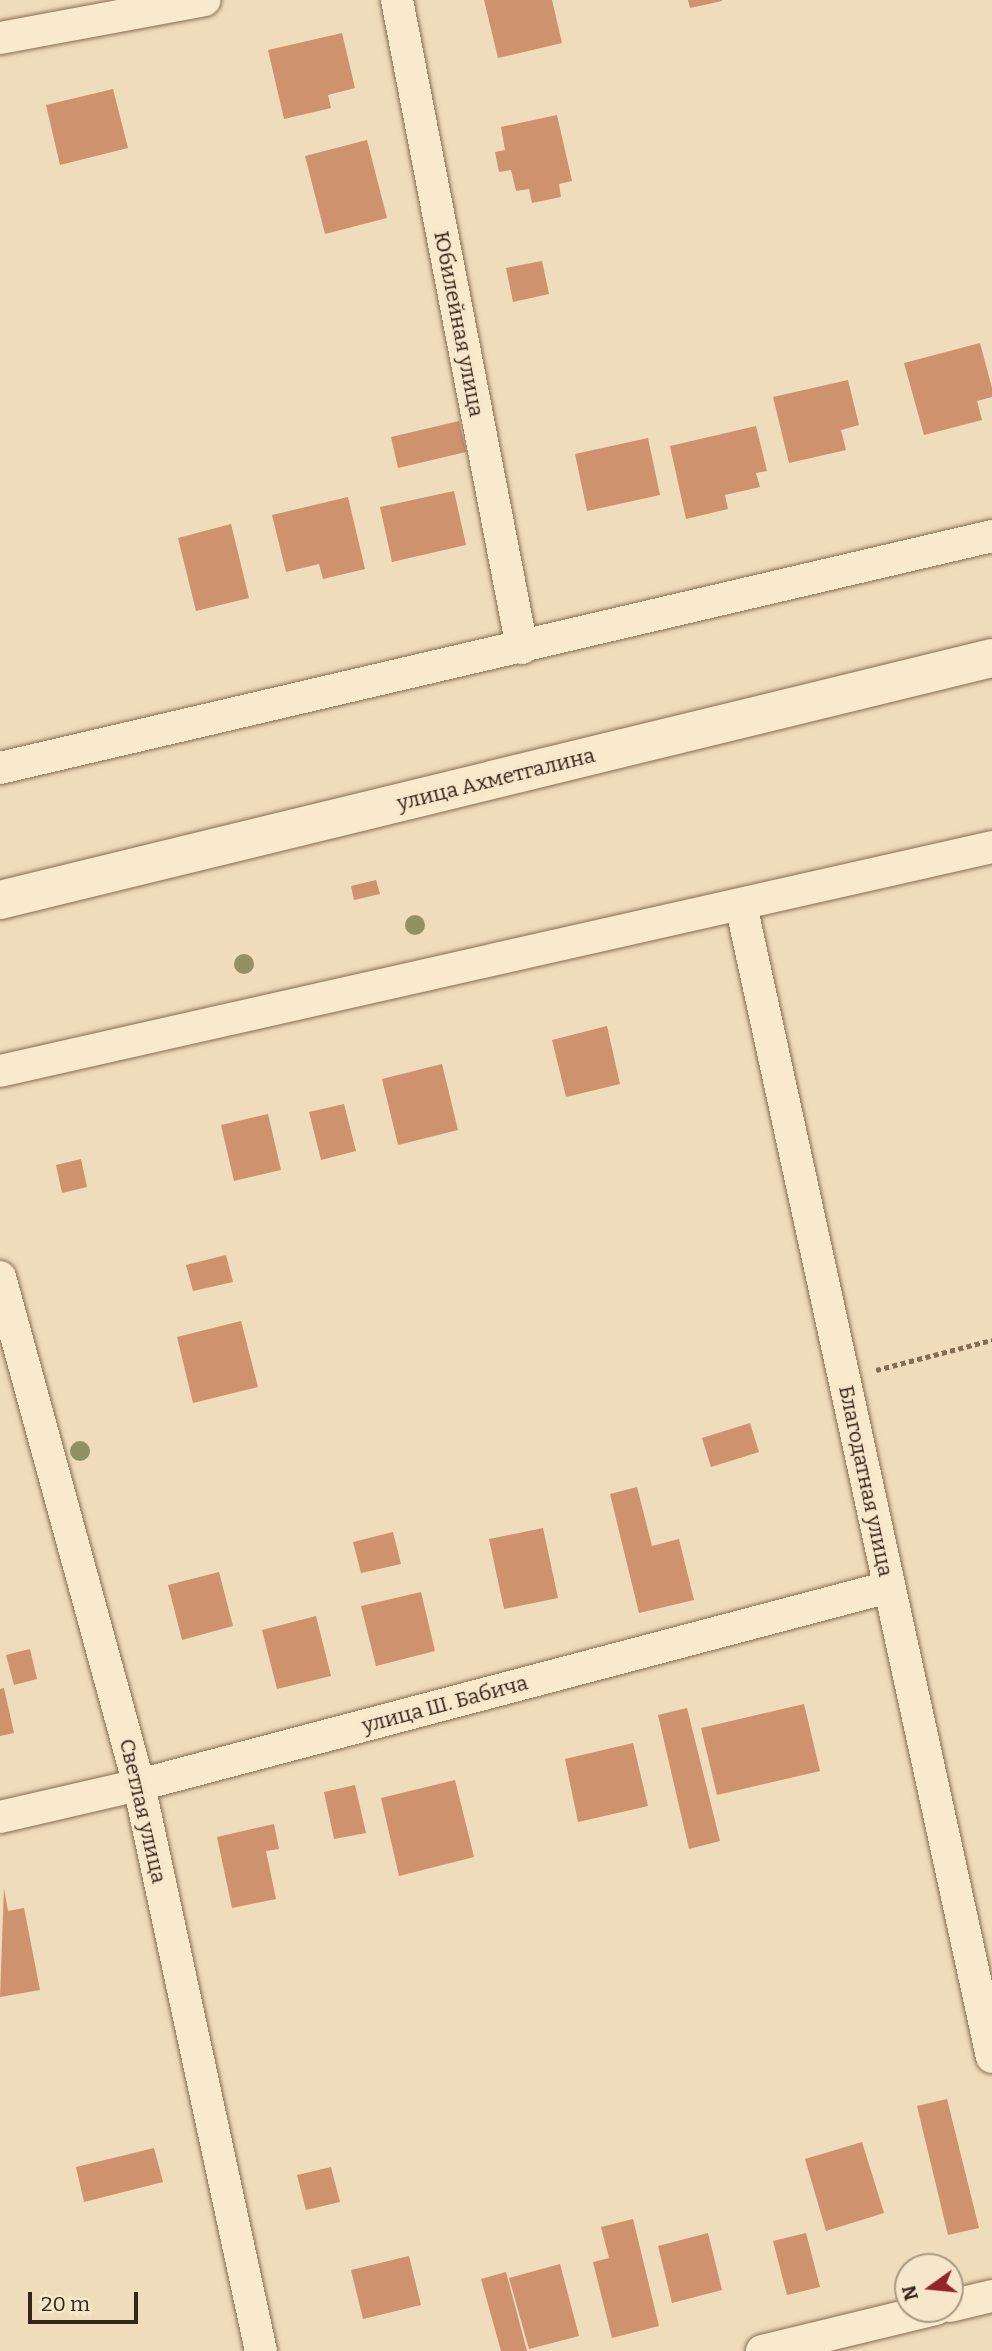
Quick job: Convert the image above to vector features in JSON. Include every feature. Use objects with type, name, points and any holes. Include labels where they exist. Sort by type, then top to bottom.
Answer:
[{"type":"main road","name":"улица Ахметгалина","points":[[0,900],[992,658]]},
{"type":"street","points":[[0,38],[205,0]]},
{"type":"street","name":"Юбилейная улица","points":[[397,0],[522,648]]},
{"type":"street","points":[[0,768],[992,536]]},
{"type":"street","points":[[0,1072],[992,847]]},
{"type":"street","name":"Благодатная улица","points":[[741,905],[992,2057]]},
{"type":"street","name":"Светлая улица","points":[[0,1277],[139,1785],[261,2351]]},
{"type":"street","name":"улица Ш. Бабича","points":[[0,1817],[139,1785],[889,1587]]},
{"type":"street","points":[[964,2303],[992,2296]]},
{"type":"street","points":[[762,2351],[894,2319]]},
{"type":"path","points":[[844,1378],[992,1340]]},
{"type":"building","points":[[484,0],[552,0],[562,43],[498,58]]},
{"type":"building","points":[[688,0],[722,0],[722,1],[690,8]]},
{"type":"building","points":[[342,33],[355,88],[328,95],[331,108],[284,119],[268,50]]},
{"type":"building","points":[[113,89],[128,148],[60,165],[46,105]]},
{"type":"building","points":[[557,115],[572,181],[559,184],[561,197],[532,203],[529,189],[516,191],[511,170],[499,172],[495,152],[505,150],[501,127]]},
{"type":"building","points":[[367,140],[387,218],[325,234],[305,156]]},
{"type":"building","points":[[542,261],[549,294],[513,302],[506,268]]},
{"type":"building","points":[[980,343],[992,388],[992,397],[977,401],[982,420],[924,435],[904,363]]},
{"type":"building","points":[[848,380],[859,425],[841,430],[846,450],[789,463],[773,397]]},
{"type":"building","points":[[459,421],[466,452],[398,468],[391,437]]},
{"type":"building","points":[[756,426],[767,471],[756,473],[760,487],[725,495],[728,509],[686,519],[670,446]]},
{"type":"building","points":[[648,438],[660,495],[587,511],[575,454]]},
{"type":"building","points":[[454,491],[466,545],[392,562],[380,507]]},
{"type":"building","points":[[348,497],[365,569],[323,579],[319,564],[286,572],[272,515]]},
{"type":"building","points":[[231,524],[249,598],[196,611],[178,538]]},
{"type":"building","points":[[376,880],[380,894],[354,900],[351,886]]},
{"type":"building","points":[[607,1026],[620,1084],[566,1097],[552,1040]]},
{"type":"building","points":[[442,1064],[458,1130],[398,1145],[382,1079]]},
{"type":"building","points":[[344,1104],[356,1151],[321,1160],[309,1112]]},
{"type":"building","points":[[268,1114],[281,1170],[234,1181],[221,1125]]},
{"type":"building","points":[[81,1159],[87,1187],[62,1193],[56,1165]]},
{"type":"building","points":[[226,1255],[233,1282],[193,1291],[186,1265]]},
{"type":"building","points":[[241,1321],[258,1387],[193,1403],[177,1337]]},
{"type":"building","points":[[750,1423],[759,1452],[711,1467],[702,1438]]},
{"type":"building","points":[[637,1487],[652,1546],[679,1539],[694,1600],[639,1613],[610,1494]]},
{"type":"building","points":[[543,1528],[558,1598],[504,1609],[489,1539]]},
{"type":"building","points":[[393,1532],[401,1564],[361,1573],[353,1542]]},
{"type":"building","points":[[219,1572],[233,1626],[182,1640],[168,1585]]},
{"type":"building","points":[[421,1592],[435,1651],[376,1666],[361,1606]]},
{"type":"building","points":[[316,1616],[331,1676],[277,1689],[262,1630]]},
{"type":"building","points":[[30,1649],[37,1679],[14,1685],[6,1655]]},
{"type":"building","points":[[4,1688],[14,1733],[0,1736],[0,1689]]},
{"type":"building","points":[[804,1704],[820,1771],[717,1795],[701,1728]]},
{"type":"building","points":[[687,1708],[720,1841],[689,1849],[658,1715]]},
{"type":"building","points":[[633,1743],[648,1806],[578,1822],[565,1759]]},
{"type":"building","points":[[455,1780],[474,1857],[399,1876],[381,1798]]},
{"type":"building","points":[[355,1785],[366,1833],[334,1839],[324,1792]]},
{"type":"building","points":[[274,1824],[279,1849],[266,1851],[276,1899],[232,1908],[217,1837]]},
{"type":"building","points":[[4,1888],[8,1911],[24,1908],[40,1990],[0,1997]]},
{"type":"building","points":[[947,2099],[979,2228],[948,2235],[917,2106]]},
{"type":"building","points":[[862,2142],[884,2213],[826,2231],[805,2159]]},
{"type":"building","points":[[154,2148],[163,2182],[84,2202],[76,2167]]},
{"type":"building","points":[[331,2167],[340,2202],[306,2210],[297,2175]]},
{"type":"building","points":[[633,2219],[659,2326],[612,2338],[593,2262],[609,2258],[601,2227]]},
{"type":"building","points":[[708,2233],[722,2290],[672,2303],[658,2246]]},
{"type":"building","points":[[806,2233],[820,2287],[787,2295],[773,2241]]},
{"type":"building","points":[[409,2256],[421,2305],[363,2319],[351,2270]]},
{"type":"building","points":[[560,2264],[579,2336],[529,2349],[509,2278]]},
{"type":"building","points":[[506,2272],[527,2351],[501,2351],[481,2279]]}]
